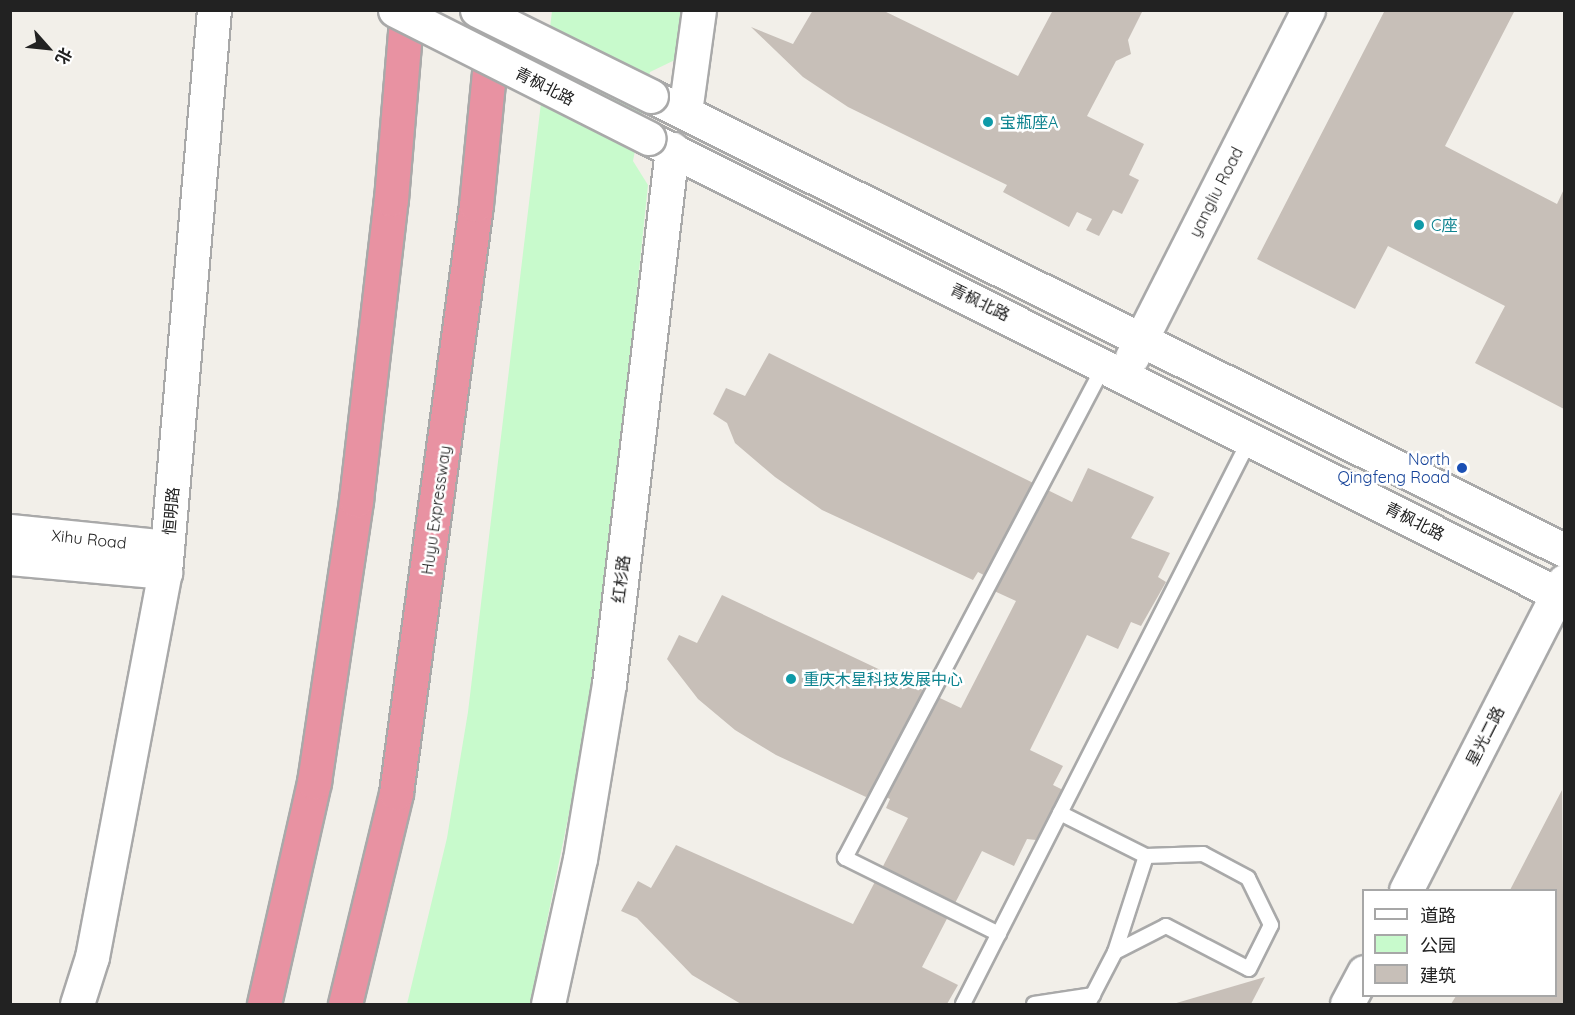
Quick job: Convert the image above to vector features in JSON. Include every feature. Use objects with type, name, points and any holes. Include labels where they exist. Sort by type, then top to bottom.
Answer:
[{"type":"highway","points":[[264,1005],[314,782],[354,512],[391,199],[407,10]]},
{"type":"highway","name":"Huyu Expressway","points":[[345,1005],[396,793],[476,205],[495,10]]},
{"type":"street","name":"恒明路","points":[[77,1005],[92,957],[166,560],[214,10]]},
{"type":"street","name":"青枫北路","points":[[395,10],[660,144],[1562,590]]},
{"type":"street","points":[[477,10],[1133,333],[1564,549]]},
{"type":"street","points":[[685,112],[699,10]]},
{"type":"street","name":"yangliu Road","points":[[1133,333],[1283,10]]},
{"type":"street","name":"yangliu Road","points":[[1114,369],[1308,10]]},
{"type":"street","name":"红杉路","points":[[549,1005],[580,859],[609,684],[660,144]]},
{"type":"street","name":"Xihu Road","points":[[10,531],[166,560]]},
{"type":"street","name":"Xihu Road","points":[[10,558],[166,560]]},
{"type":"street","name":"星光二路","points":[[1407,889],[1562,590]]},
{"type":"street","points":[[1347,1005],[1362,976]]},
{"type":"lane","points":[[999,934],[845,858],[1114,369]]},
{"type":"lane","points":[[963,1005],[1251,437]]},
{"type":"lane","points":[[1060,813],[1146,856],[1203,854],[1248,878],[1271,925],[1249,969],[1166,926],[1115,952]]},
{"type":"lane","points":[[1035,1005],[1090,1000],[1115,952],[1146,856]]},
{"type":"green space","points":[[552,11],[685,11],[679,58],[650,72],[633,161],[648,185],[596,681],[530,1004],[407,1004],[447,838],[468,712]]},
{"type":"building","name":"宝瓶座A","points":[[813,10],[882,10],[1018,76],[1053,10],[1143,10],[1128,40],[1131,54],[1116,61],[1087,116],[1144,144],[1129,175],[1139,180],[1122,214],[1113,210],[1099,236],[1086,230],[1092,219],[1077,212],[1069,227],[1003,192],[1007,185],[848,107],[803,77],[751,27],[793,44]]},
{"type":"building","name":"C座","points":[[1385,10],[1515,10],[1445,146],[1557,204],[1564,189],[1564,409],[1475,363],[1505,306],[1388,246],[1355,309],[1257,259]]},
{"type":"building","name":"重庆木星科技发展中心","points":[[769,353],[1072,502],[1088,468],[1154,497],[1131,538],[1170,553],[1158,577],[1166,582],[1141,626],[1131,622],[1118,649],[1087,635],[1030,750],[1063,766],[1053,785],[1063,790],[1036,840],[1027,839],[1014,866],[982,851],[922,967],[958,985],[947,1004],[741,1004],[692,975],[637,918],[621,911],[638,881],[651,888],[676,845],[853,924],[908,818],[886,808],[890,799],[873,790],[866,797],[776,755],[735,730],[698,699],[667,659],[679,635],[697,643],[722,595],[961,708],[1016,601],[992,590],[997,582],[978,572],[973,580],[822,510],[775,477],[735,443],[727,423],[713,414],[726,388],[745,396]]},
{"type":"building","points":[[1562,790],[1564,1004],[1451,1004],[1455,997],[1557,997],[1557,889],[1511,889]]},
{"type":"building","points":[[1265,977],[1251,1004],[1173,1004]]},
{"type":"place","name":"宝瓶座A","points":[[988,122]]},
{"type":"place","name":"C座","points":[[1419,225]]},
{"type":"place","name":"North Qingfeng Road","points":[[1462,468]]},
{"type":"place","name":"重庆木星科技发展中心","points":[[791,679]]}]
